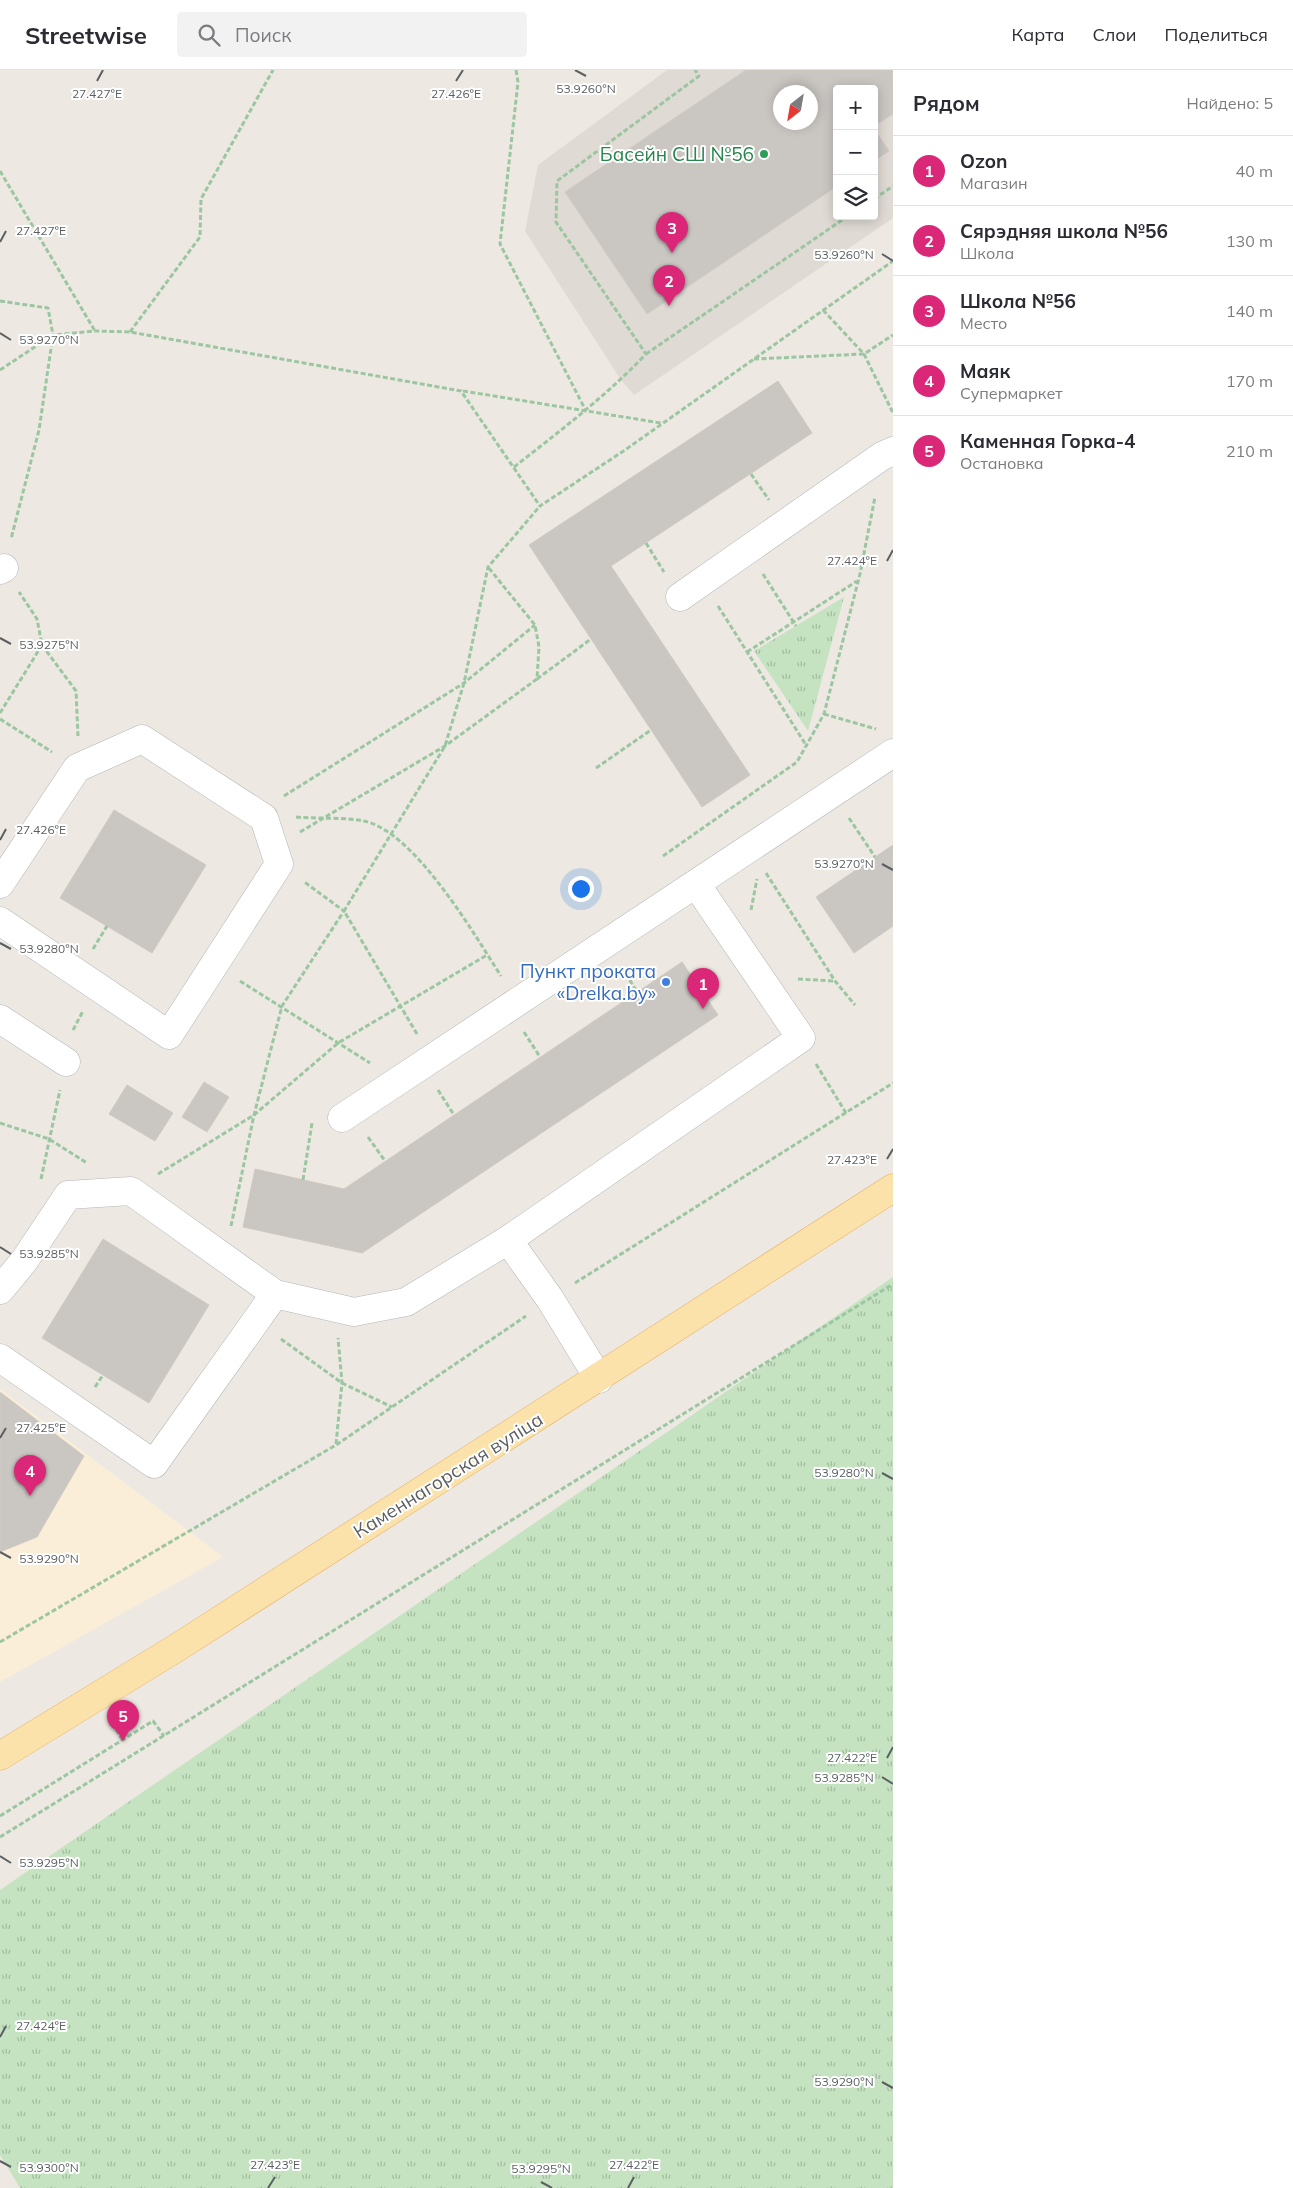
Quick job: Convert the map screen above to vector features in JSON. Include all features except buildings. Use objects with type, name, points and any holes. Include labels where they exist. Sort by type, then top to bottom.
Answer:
[{"type":"main road","name":"Каменнагорская вуліца","points":[[0,1756],[178,1647],[599,1379],[893,1188]]},
{"type":"lane","points":[[680,597],[888,454]]},
{"type":"lane","points":[[0,884],[77,768],[142,739],[264,818],[277,856],[214,965],[169,1035],[0,921]]},
{"type":"lane","points":[[342,1118],[832,794],[889,742]]},
{"type":"lane","points":[[0,1290],[24,1261],[68,1195],[131,1191],[276,1294],[354,1312],[406,1302],[508,1240],[801,1038],[696,884]]},
{"type":"lane","points":[[0,1019],[66,1062]]},
{"type":"lane","points":[[508,1240],[550,1299],[599,1379]]},
{"type":"lane","points":[[0,1358],[154,1464],[276,1294]]},
{"type":"path","points":[[130,332],[200,237],[200,199],[273,70]]},
{"type":"path","points":[[516,70],[518,82],[500,244],[586,411]]},
{"type":"path","points":[[646,354],[556,222],[557,181],[699,76],[695,70]]},
{"type":"path","points":[[0,171],[95,331]]},
{"type":"path","points":[[878,196],[893,186]]},
{"type":"path","points":[[514,467],[586,411],[621,380],[646,354],[842,220]]},
{"type":"path","points":[[225,1259],[254,1115],[282,1006],[392,835],[445,746],[464,683],[488,567],[540,506],[662,424],[893,261]]},
{"type":"path","points":[[0,302],[48,308],[53,335],[40,430],[2,569],[37,619],[42,645],[76,691],[77,768]]},
{"type":"path","points":[[823,310],[864,354],[893,413]]},
{"type":"path","points":[[0,370],[53,335],[95,331],[130,332],[462,391],[662,424]]},
{"type":"path","points":[[754,358],[864,354],[893,335]]},
{"type":"path","points":[[462,391],[540,506]]},
{"type":"path","points":[[663,856],[797,762],[824,714],[888,454]]},
{"type":"path","points":[[748,551],[795,624]]},
{"type":"path","points":[[488,567],[535,625],[539,647],[537,679]]},
{"type":"path","points":[[746,652],[795,624],[858,580]]},
{"type":"path","points":[[703,582],[806,745]]},
{"type":"path","points":[[258,813],[464,683],[535,625]]},
{"type":"path","points":[[431,1059],[344,911],[277,856],[319,819],[445,746],[591,640]]},
{"type":"path","points":[[0,713],[42,645]]},
{"type":"path","points":[[824,714],[889,742]]},
{"type":"path","points":[[0,718],[77,768]]},
{"type":"path","points":[[596,768],[651,730]]},
{"type":"path","points":[[832,794],[875,857]]},
{"type":"path","points":[[258,813],[365,822],[392,835],[437,880],[517,1002]]},
{"type":"path","points":[[766,872],[835,981],[855,1005]]},
{"type":"path","points":[[131,1191],[254,1115],[338,1043],[487,954]]},
{"type":"path","points":[[214,965],[399,1080]]},
{"type":"path","points":[[40,1186],[72,1031],[97,987]]},
{"type":"path","points":[[801,1038],[846,1113]]},
{"type":"path","points":[[0,1642],[336,1445],[393,1408],[550,1299],[893,1083]]},
{"type":"path","points":[[304,1180],[313,1117]]},
{"type":"path","points":[[0,1123],[49,1139],[90,1165]]},
{"type":"path","points":[[0,1837],[893,1284]]},
{"type":"path","points":[[336,1445],[342,1383],[338,1334],[354,1312]]},
{"type":"path","points":[[256,1321],[342,1383],[393,1408]]},
{"type":"path","points":[[0,1816],[154,1721],[164,1736]]},
{"type":"shaded area","points":[[667,70],[893,70],[893,218],[634,395],[621,380],[525,231],[538,165]]},
{"type":"shaded area","points":[[0,1389],[223,1557],[0,1682]]},
{"type":"green space","points":[[844,597],[808,731],[754,651]]},
{"type":"green space","points":[[893,1277],[893,2188],[20,2188],[0,2155],[0,1890]]},
{"type":"place","name":"Басейн СШ №56","points":[[764,154]]},
{"type":"place","name":"Школа №56","points":[[672,253]]},
{"type":"place","name":"Сярэдняя школа №56","points":[[669,306]]},
{"type":"place","name":"Пункт проката «Drelka.by»","points":[[666,982]]},
{"type":"place","name":"Ozon","points":[[703,1009]]},
{"type":"place","name":"Маяк","points":[[30,1496]]},
{"type":"place","name":"Каменная Горка-4","points":[[123,1741]]}]
